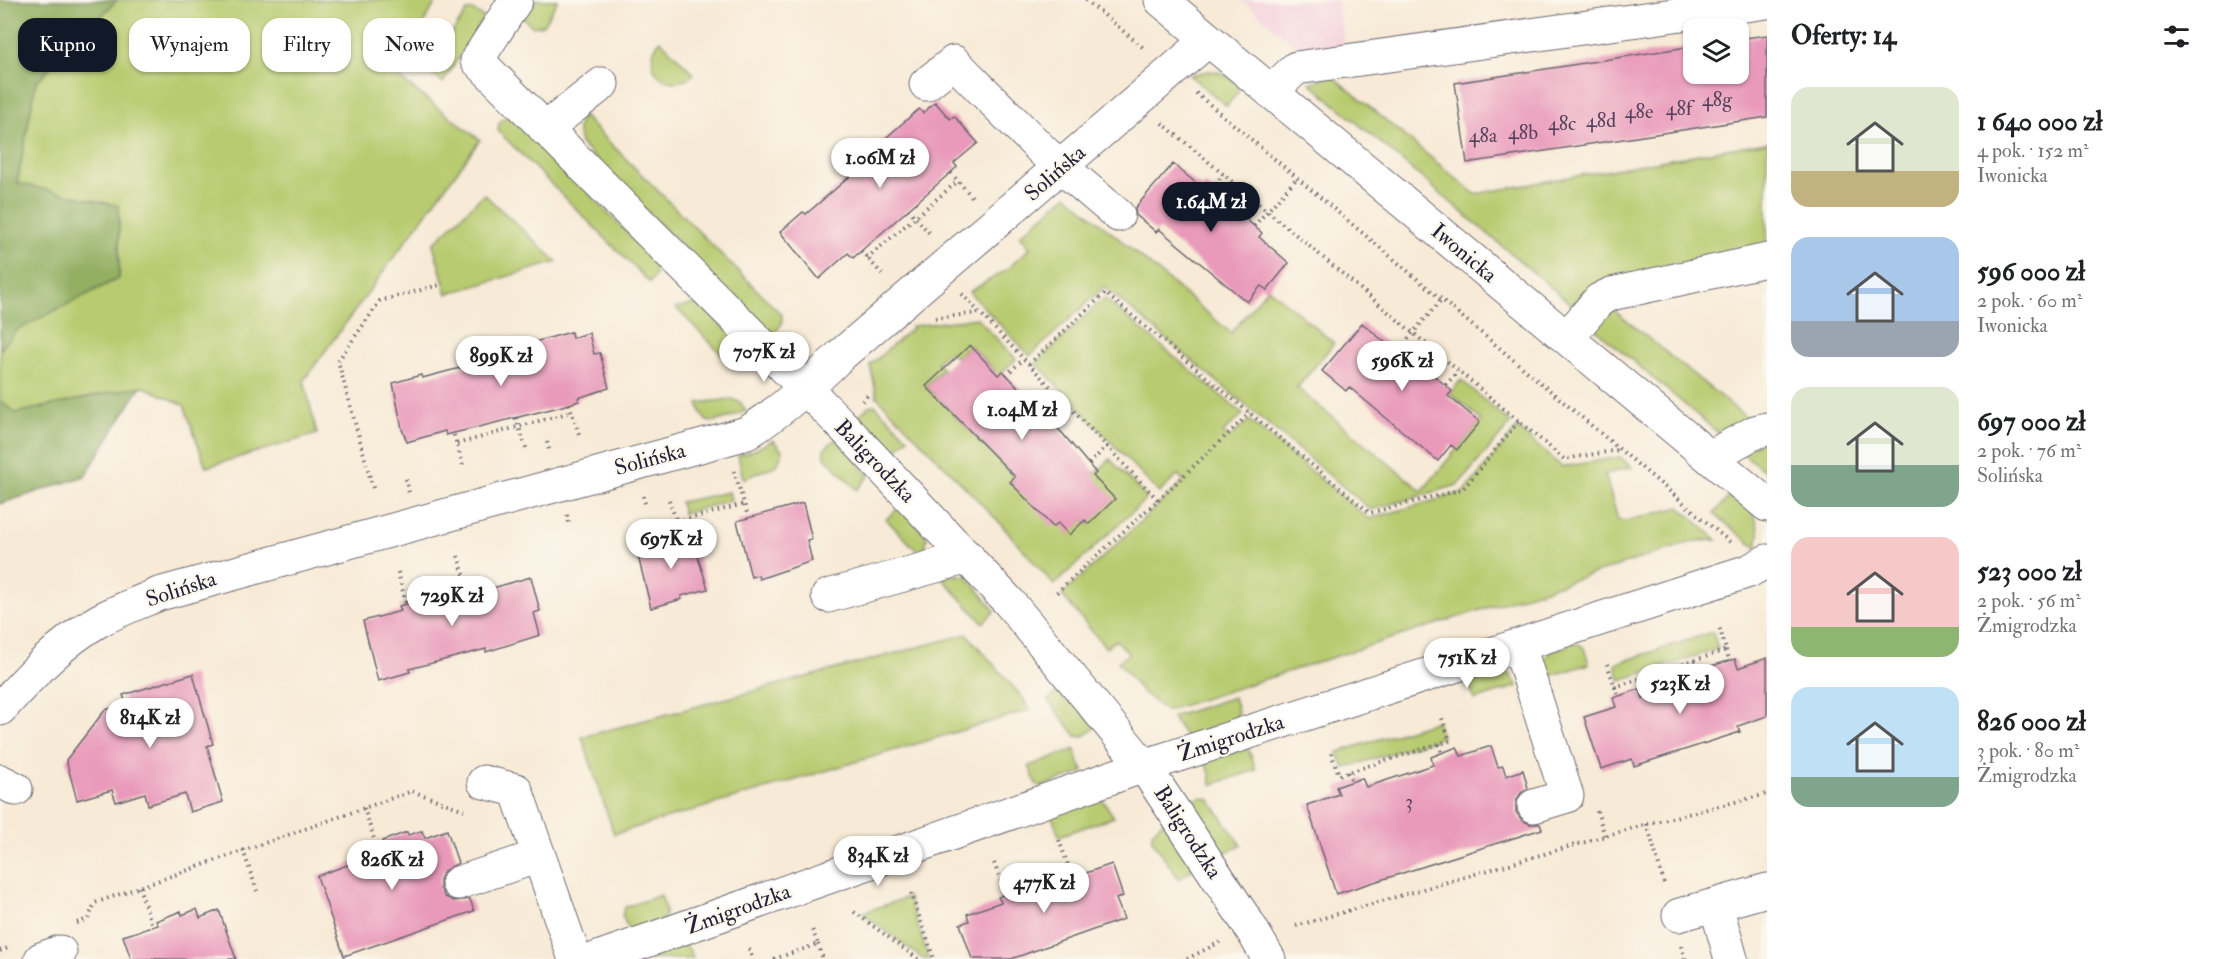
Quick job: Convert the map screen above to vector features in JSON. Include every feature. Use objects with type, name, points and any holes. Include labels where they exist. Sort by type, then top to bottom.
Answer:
[{"type":"street","name":"Baligrodzka","points":[[516,0],[477,60],[806,389],[968,557],[1038,636],[1144,766],[1249,924],[1269,959]]},
{"type":"street","name":"Iwonicka","points":[[1161,0],[1767,505]]},
{"type":"street","points":[[1271,92],[1296,68],[1767,2]]},
{"type":"street","name":"Solińska","points":[[0,709],[36,670],[74,637],[100,620],[159,594],[747,433],[806,389],[841,355],[1208,40]]},
{"type":"street","points":[[926,84],[954,62],[1045,153],[1118,215]]},
{"type":"street","points":[[545,129],[602,84]]},
{"type":"street","points":[[1567,338],[1599,300],[1611,294],[1767,260]]},
{"type":"street","points":[[1710,458],[1755,432],[1767,429]]},
{"type":"street","points":[[828,596],[968,557]]},
{"type":"street","name":"Żmigrodzka","points":[[595,959],[1144,766],[1749,571],[1767,561]]},
{"type":"street","points":[[1519,646],[1567,796],[1534,806]]},
{"type":"street","points":[[484,782],[516,790],[576,959]]},
{"type":"street","points":[[458,883],[539,856]]},
{"type":"street","points":[[1679,915],[1767,890]]},
{"type":"street","points":[[1716,905],[1731,959]]},
{"type":"path","points":[[1086,0],[1730,542],[1736,551]]},
{"type":"path","points":[[1156,118],[1564,459],[1619,450]]},
{"type":"path","points":[[951,173],[972,196]]},
{"type":"path","points":[[1212,189],[1223,174]]},
{"type":"path","points":[[1254,226],[1297,178]]},
{"type":"path","points":[[867,258],[958,181]]},
{"type":"path","points":[[908,209],[924,227]]},
{"type":"path","points":[[861,251],[886,278]]},
{"type":"path","points":[[373,488],[338,361],[380,301],[443,284]]},
{"type":"path","points":[[1029,364],[1105,292],[1370,513],[1463,489],[1519,421]]},
{"type":"path","points":[[966,299],[1158,500]]},
{"type":"path","points":[[1400,348],[1442,299]]},
{"type":"path","points":[[934,318],[979,313]]},
{"type":"path","points":[[1006,375],[1024,359]]},
{"type":"path","points":[[1446,385],[1458,371]]},
{"type":"path","points":[[1043,415],[1061,398]]},
{"type":"path","points":[[569,404],[579,434]]},
{"type":"path","points":[[457,444],[571,412]]},
{"type":"path","points":[[1056,593],[1250,413]]},
{"type":"path","points":[[516,418],[526,448]]},
{"type":"path","points":[[454,435],[463,465]]},
{"type":"path","points":[[1089,464],[1107,446]]},
{"type":"path","points":[[741,495],[747,513]]},
{"type":"path","points":[[669,500],[680,531]]},
{"type":"path","points":[[677,522],[744,504]]},
{"type":"path","points":[[458,556],[468,588]]},
{"type":"path","points":[[398,572],[406,604]]},
{"type":"path","points":[[1719,626],[1730,661]]},
{"type":"path","points":[[1615,687],[1726,650]]},
{"type":"path","points":[[1607,664],[1618,696]]},
{"type":"path","points":[[1331,753],[1338,775],[1450,741],[1442,718]]},
{"type":"path","points":[[1439,744],[1442,753]]},
{"type":"path","points":[[1348,772],[1352,781]]},
{"type":"path","points":[[57,946],[88,919],[95,903],[412,791],[471,812]]},
{"type":"path","points":[[1296,926],[1647,824],[1767,794]]},
{"type":"path","points":[[364,808],[377,848]]},
{"type":"path","points":[[1059,840],[1070,871]]},
{"type":"path","points":[[243,850],[256,891]]},
{"type":"path","points":[[994,863],[1006,894]]},
{"type":"path","points":[[138,887],[152,926]]},
{"type":"path","points":[[911,893],[934,959]]},
{"type":"path","points":[[854,912],[918,959]]},
{"type":"path","points":[[811,927],[823,959]]},
{"type":"path","points":[[774,959],[818,944]]},
{"type":"path","points":[[749,949],[753,959]]},
{"type":"shaded area","points":[[1241,0],[1337,0],[1349,73],[1331,75]]},
{"type":"green space","points":[[0,0],[117,0],[99,18],[18,18],[18,72],[46,72],[36,82],[17,183],[119,206],[119,278],[17,330],[0,350]]},
{"type":"green space","points":[[117,0],[437,0],[427,18],[363,18],[363,72],[395,72],[394,74],[480,140],[304,380],[317,434],[206,467],[184,405],[142,386],[16,413],[0,401],[0,350],[16,330],[119,278],[119,206],[17,184],[36,82],[46,72],[117,72],[117,18],[99,18]]},
{"type":"green space","points":[[533,0],[558,0],[543,25],[533,27],[522,17]]},
{"type":"green space","points":[[473,10],[484,18],[455,64],[455,28],[467,11]]},
{"type":"green space","points":[[660,40],[694,74],[675,82],[659,76],[652,60],[654,50]]},
{"type":"green space","points":[[1209,71],[1225,75],[1238,85],[1238,92],[1227,106],[1189,75]]},
{"type":"green space","points":[[430,72],[450,72],[443,83]]},
{"type":"green space","points":[[1331,75],[1475,194],[1767,142],[1767,249],[1573,306],[1310,83]]},
{"type":"green space","points":[[510,113],[656,262],[655,275],[650,283],[498,131],[499,123]]},
{"type":"green space","points":[[583,116],[782,315],[782,324],[775,332],[767,333],[580,143],[578,129]]},
{"type":"green space","points":[[484,194],[557,262],[447,294],[433,244]]},
{"type":"green space","points":[[1067,195],[1231,333],[1268,288],[1334,343],[1297,388],[1422,491],[1481,420],[1450,393],[1461,380],[1511,423],[1458,485],[1371,510],[1104,287],[1030,356],[969,292],[1005,271],[1030,248],[1020,235]]},
{"type":"green space","points":[[1104,298],[1243,414],[1223,433],[1229,438],[1249,420],[1369,519],[1464,492],[1517,428],[1562,467],[1620,457],[1632,467],[1605,474],[1618,520],[1626,521],[1680,507],[1717,540],[1695,541],[1166,711],[1142,692],[1118,662],[1129,654],[1116,640],[1106,648],[1062,595],[1184,481],[1178,475],[1159,493],[1036,363]]},
{"type":"green space","points":[[694,304],[701,306],[753,355],[741,367],[734,367],[676,308]]},
{"type":"green space","points":[[1610,307],[1752,422],[1722,436],[1594,328]]},
{"type":"green space","points":[[977,318],[1016,359],[997,377],[993,369],[970,345],[956,358],[949,352],[937,362],[943,369],[926,386],[1015,477],[1010,482],[1058,523],[1085,520],[1089,524],[1091,478],[1110,459],[1147,498],[1054,585],[998,521],[877,397],[870,365],[912,328],[911,326]]},
{"type":"green space","points":[[141,386],[85,476],[0,504],[0,401],[16,413]]},
{"type":"green space","points":[[731,399],[740,402],[746,411],[715,422],[705,420],[698,403]]},
{"type":"green space","points":[[875,405],[908,438],[895,451],[887,449],[857,418],[869,406]]},
{"type":"green space","points":[[837,438],[869,476],[857,490],[825,457],[824,449]]},
{"type":"green space","points":[[1767,439],[1767,473],[1741,452]]},
{"type":"green space","points":[[773,440],[783,451],[777,465],[743,479],[738,455],[752,451]]},
{"type":"green space","points":[[729,492],[731,500],[683,514],[680,502]]},
{"type":"green space","points":[[1728,498],[1743,503],[1754,516],[1759,532],[1756,548],[1714,514]]},
{"type":"green space","points":[[900,507],[927,537],[921,555],[886,519]]},
{"type":"green space","points":[[951,575],[967,576],[995,611],[983,623],[942,578]]},
{"type":"green space","points":[[1713,632],[1718,649],[1620,680],[1615,664]]},
{"type":"green space","points":[[967,634],[1023,698],[1030,710],[614,834],[582,737]]},
{"type":"green space","points":[[1574,643],[1583,647],[1589,664],[1544,678],[1545,657],[1554,650]]},
{"type":"green space","points":[[1496,669],[1510,674],[1518,686],[1474,700],[1470,684],[1473,677]]},
{"type":"green space","points":[[1061,689],[1096,727],[1083,737],[1076,736],[1048,700]]},
{"type":"green space","points":[[1234,697],[1238,712],[1236,720],[1186,737],[1172,717]]},
{"type":"green space","points":[[1437,721],[1442,737],[1344,768],[1338,752]]},
{"type":"green space","points":[[1248,748],[1256,770],[1211,785],[1210,773],[1204,762]]},
{"type":"green space","points":[[1075,749],[1084,772],[1040,787],[1036,784],[1029,766]]},
{"type":"green space","points":[[1100,796],[1114,817],[1059,836],[1051,814]]},
{"type":"green space","points":[[1200,797],[1209,799],[1241,845],[1225,853],[1218,850],[1188,804]]},
{"type":"green space","points":[[1165,820],[1194,868],[1179,879],[1152,840],[1152,832]]},
{"type":"green space","points":[[661,895],[665,916],[661,920],[629,931],[622,915],[625,907]]},
{"type":"green space","points":[[908,897],[929,959],[923,959],[862,913]]},
{"type":"green space","points":[[683,944],[689,949],[693,959],[642,959]]},
{"type":"building","points":[[1767,35],[1767,117],[1467,163],[1455,83],[1683,48],[1683,84],[1749,84],[1749,37]]},
{"type":"building","points":[[935,102],[950,119],[954,116],[978,143],[954,163],[957,167],[853,258],[848,253],[819,279],[780,232],[803,212],[806,214],[876,154],[872,150],[919,109],[923,113]]},
{"type":"building","points":[[1173,164],[1202,188],[1205,184],[1262,233],[1259,237],[1289,263],[1267,290],[1261,286],[1247,302],[1159,229],[1156,232],[1136,215],[1135,208]]},
{"type":"building","points":[[1362,323],[1392,348],[1395,344],[1422,365],[1452,391],[1448,396],[1480,422],[1457,450],[1451,445],[1438,461],[1349,387],[1346,391],[1322,371]]},
{"type":"building","points":[[571,332],[572,338],[589,333],[594,354],[600,353],[609,388],[559,407],[446,435],[445,431],[407,442],[402,429],[393,383],[421,375],[422,378],[513,354],[512,348]]},
{"type":"building","points":[[970,345],[998,375],[1003,371],[1063,434],[1096,473],[1093,476],[1115,499],[1089,524],[1085,520],[1069,535],[1058,523],[1053,527],[1010,482],[1015,477],[926,386]]},
{"type":"building","points":[[803,503],[812,539],[807,540],[812,561],[759,579],[758,575],[751,577],[737,521]]},
{"type":"building","points":[[690,532],[708,589],[681,596],[682,599],[651,608],[636,548]]},
{"type":"building","points":[[531,577],[540,611],[534,613],[540,635],[486,652],[486,649],[409,669],[410,672],[378,681],[363,621],[401,611],[399,606],[480,584],[482,591]]},
{"type":"building","points":[[1767,658],[1767,716],[1738,726],[1740,732],[1681,751],[1634,766],[1632,759],[1601,769],[1584,717],[1616,707],[1613,698],[1640,689],[1643,698],[1711,676],[1708,667],[1735,659],[1738,668]]},
{"type":"building","points":[[193,674],[213,744],[207,746],[223,802],[190,812],[185,794],[148,805],[145,793],[116,802],[112,790],[77,800],[66,760],[105,710],[126,704],[123,695]]},
{"type":"building","points":[[1491,746],[1498,767],[1503,766],[1506,776],[1523,770],[1528,788],[1516,801],[1516,812],[1522,820],[1530,824],[1540,824],[1542,829],[1336,894],[1307,805],[1339,794],[1336,787],[1362,778],[1366,787],[1433,765],[1431,757],[1457,747],[1461,756]]},
{"type":"building","points":[[447,830],[458,863],[444,871],[440,880],[440,888],[445,897],[454,901],[470,899],[474,911],[344,956],[317,876],[367,858],[365,851],[383,845],[382,841],[407,832],[408,835],[422,831],[425,838]]},
{"type":"building","points":[[1112,864],[1123,896],[1116,899],[1124,919],[1011,959],[972,959],[960,924],[969,921],[967,914],[1001,902],[998,897],[1023,887],[1078,869],[1080,875]]},
{"type":"building","points":[[197,909],[200,918],[219,910],[236,959],[131,959],[123,936],[158,925],[156,921],[181,911],[182,915]]}]
